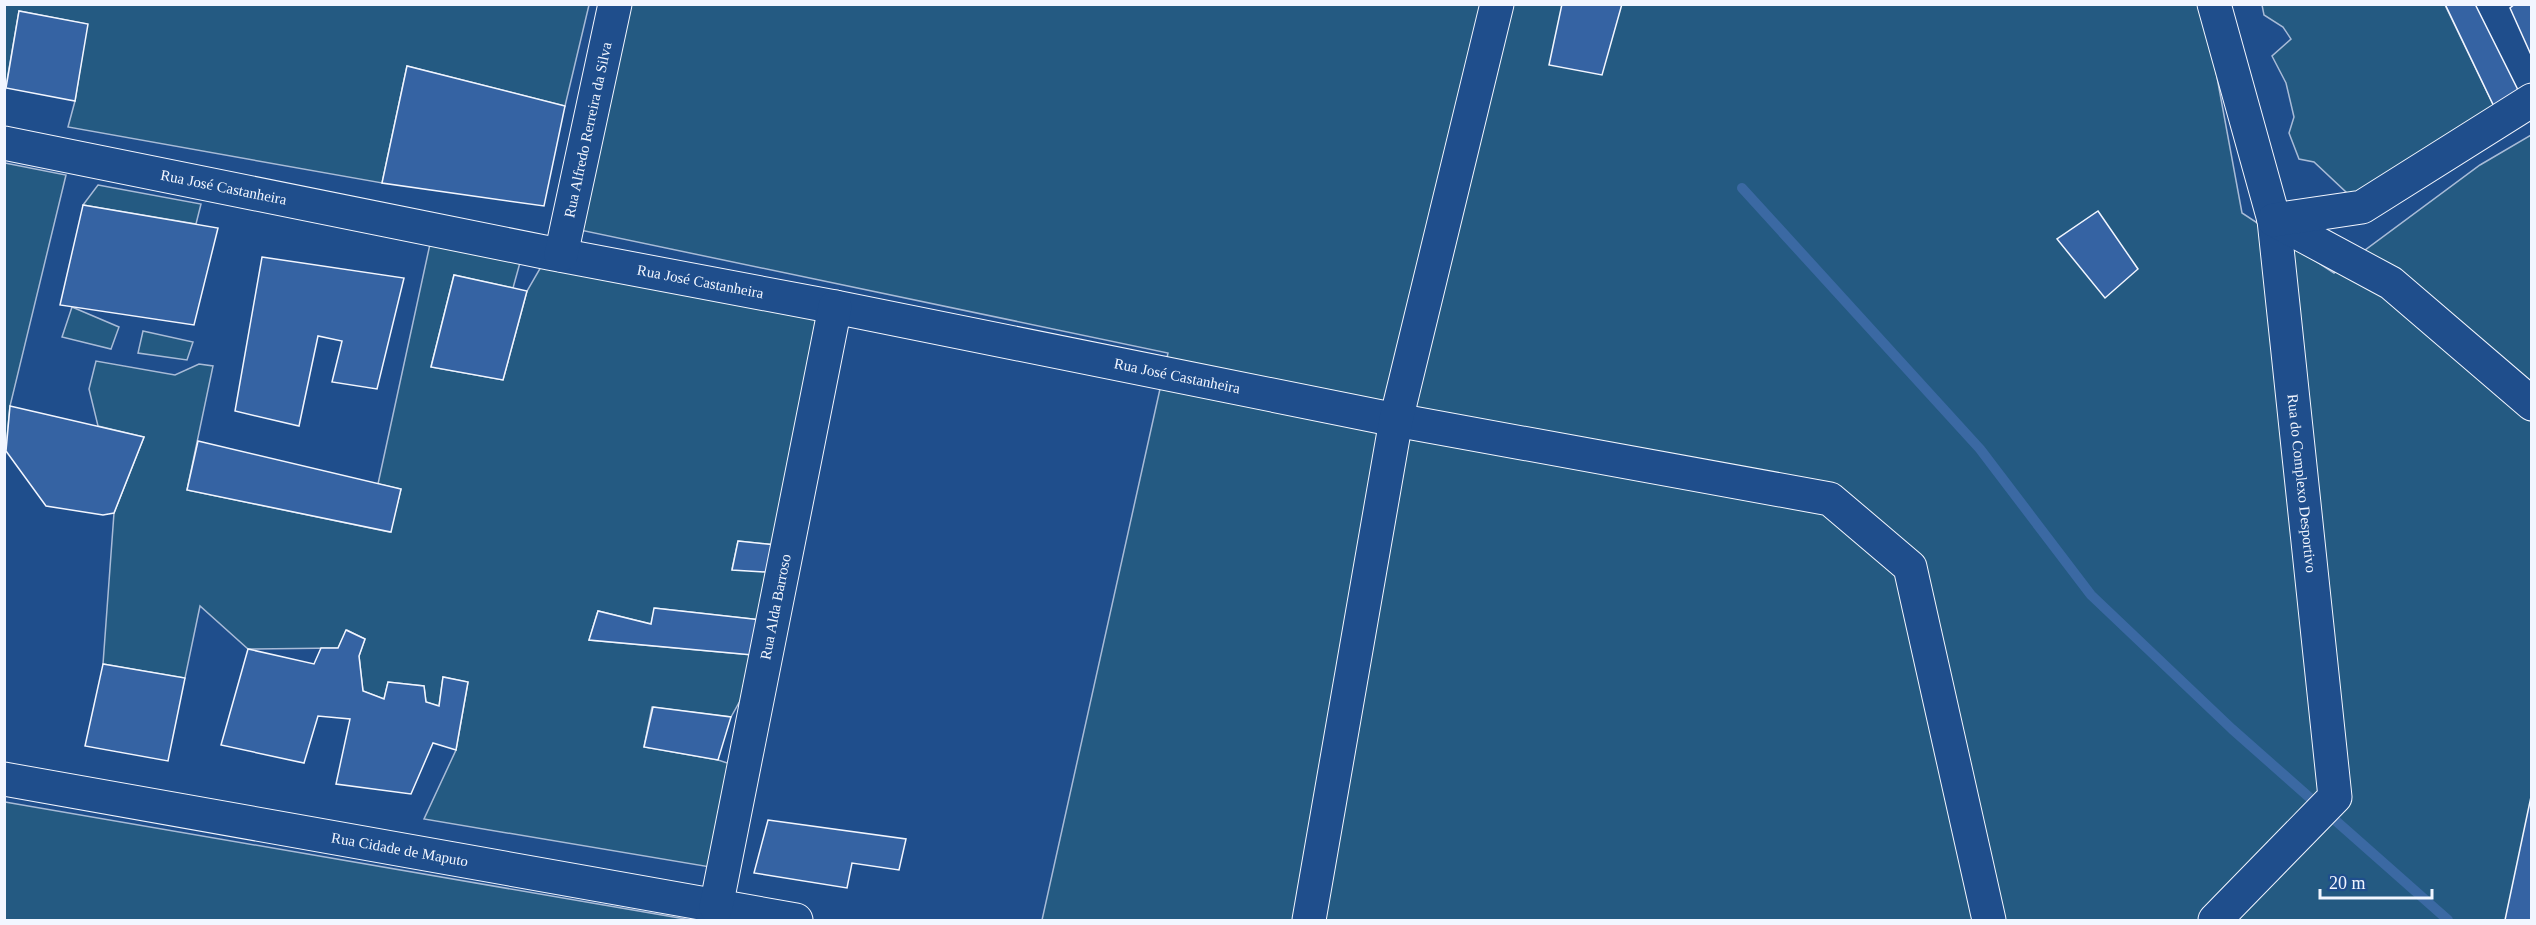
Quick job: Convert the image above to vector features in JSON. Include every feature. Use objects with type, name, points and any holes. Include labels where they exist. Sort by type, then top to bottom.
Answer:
[{"type":"street","name":"Rua Alfredo Rerreira da Silva","points":[[561,255],[615,4]]},
{"type":"street","points":[[1309,921],[1396,420],[1497,4]]},
{"type":"street","name":"Rua do Complexo Desportivo","points":[[2214,4],[2274,220],[2335,797],[2215,921]]},
{"type":"street","points":[[2274,220],[2362,207],[2532,100]]},
{"type":"street","name":"Rua José Castanheira","points":[[4,142],[1396,420],[1830,499],[1910,567],[1989,921]]},
{"type":"street","points":[[2274,220],[2391,283],[2532,404]]},
{"type":"street","name":"Rua Alda Barroso","points":[[716,907],[835,307]]},
{"type":"street","name":"Rua Cidade de Maputo","points":[[4,779],[796,921]]},
{"type":"shaded area","points":[[5,5],[589,5],[565,106],[407,66],[382,183],[68,127],[75,101],[87,24],[19,11],[5,92]]},
{"type":"shaded area","points":[[625,5],[2205,5],[2242,213],[2334,273],[2480,165],[2531,135],[2531,920],[1042,920],[1168,353],[580,230]]},
{"type":"shaded area","points":[[2262,5],[2445,5],[2500,119],[2362,207],[2314,162],[2299,159],[2289,133],[2294,117],[2286,83],[2272,56],[2291,39],[2283,27],[2264,15]]},
{"type":"shaded area","points":[[5,163],[66,175],[10,406],[5,458]]},
{"type":"shaded area","points":[[98,185],[201,204],[196,224],[83,205]]},
{"type":"shaded area","points":[[430,244],[524,248],[513,288],[454,275],[431,367],[503,380],[527,291],[549,253],[835,307],[786,546],[738,541],[732,569],[781,573],[771,621],[655,608],[651,624],[598,611],[589,640],[765,656],[731,717],[652,707],[644,747],[718,760],[743,768],[710,867],[424,819],[456,750],[468,682],[443,677],[439,706],[426,702],[424,686],[388,682],[384,699],[363,691],[359,656],[365,639],[347,630],[338,648],[248,649],[200,606],[185,678],[103,664],[114,513],[144,437],[98,426],[89,389],[96,361],[175,375],[199,364],[213,366],[187,490],[390,532],[401,489],[378,484]]},
{"type":"shaded area","points":[[72,307],[119,327],[111,349],[62,337]]},
{"type":"shaded area","points":[[143,331],[193,342],[187,360],[138,353]]},
{"type":"shaded area","points":[[5,802],[691,920],[5,920]]},
{"type":"building","points":[[1562,4],[1622,4],[1602,75],[1549,65]]},
{"type":"building","points":[[2445,4],[2475,4],[2525,104],[2500,119]]},
{"type":"building","points":[[2515,4],[2532,4],[2532,57],[2510,8]]},
{"type":"building","points":[[19,11],[88,24],[75,101],[6,88]]},
{"type":"building","points":[[407,66],[565,106],[544,206],[382,183]]},
{"type":"building","points":[[83,205],[218,228],[194,325],[60,305]]},
{"type":"building","points":[[2098,211],[2138,269],[2105,298],[2057,239]]},
{"type":"building","points":[[262,257],[404,278],[377,389],[332,382],[342,341],[318,336],[299,426],[235,411]]},
{"type":"building","points":[[454,275],[527,291],[503,380],[431,367]]},
{"type":"building","points":[[10,406],[144,437],[114,513],[103,515],[46,506],[6,451]]},
{"type":"building","points":[[198,441],[401,489],[391,532],[187,490]]},
{"type":"building","points":[[738,541],[786,546],[781,573],[732,570]]},
{"type":"building","points":[[654,608],[771,621],[765,656],[589,640],[598,611],[651,624]]},
{"type":"building","points":[[346,630],[365,639],[359,656],[363,691],[384,699],[388,682],[424,686],[426,702],[439,706],[443,677],[468,682],[456,750],[433,743],[411,794],[336,784],[350,719],[318,716],[304,763],[221,745],[248,649],[314,664],[321,648],[338,648]]},
{"type":"building","points":[[103,664],[185,678],[168,761],[85,746]]},
{"type":"building","points":[[653,707],[731,717],[718,760],[644,747]]},
{"type":"building","points":[[2532,792],[2532,920],[2505,920]]},
{"type":"building","points":[[768,820],[906,839],[899,870],[852,863],[847,888],[754,873]]},
{"type":"waterway","points":[[1742,188],[1980,449],[2091,595],[2232,729],[2448,920]]}]
